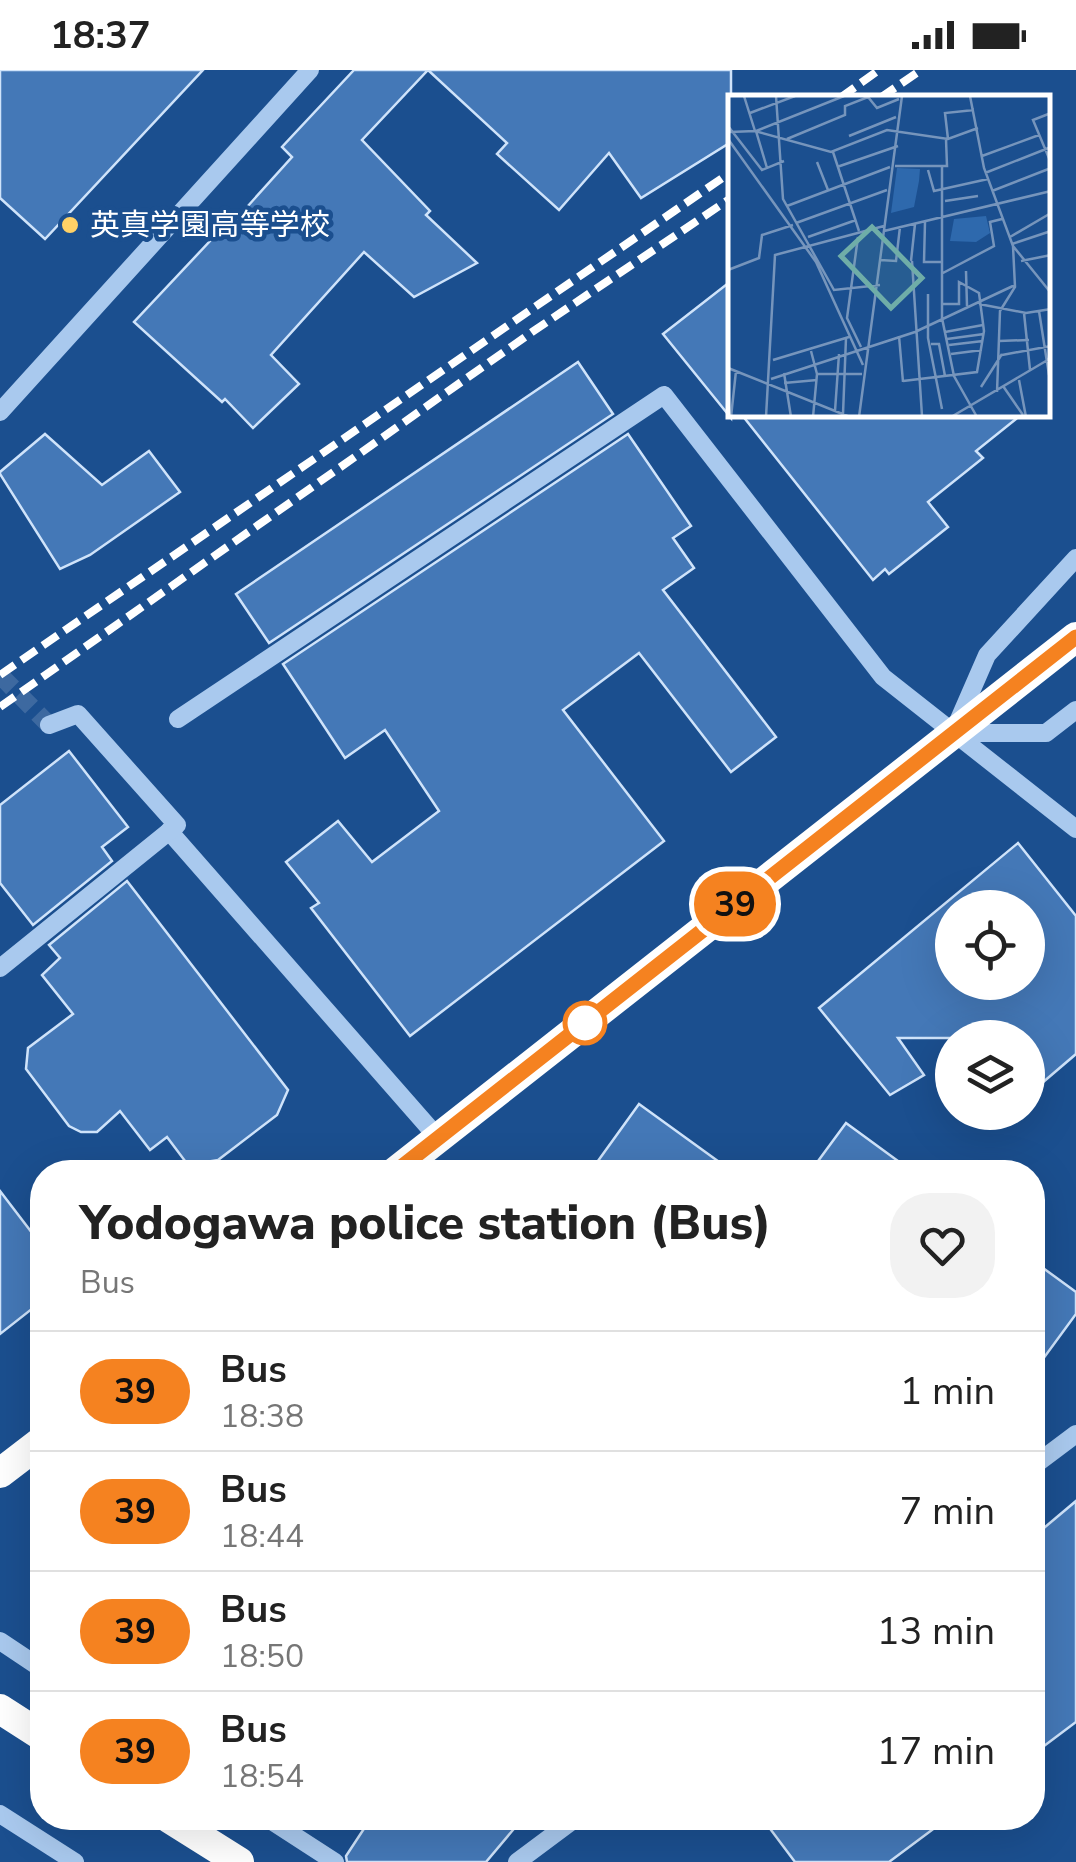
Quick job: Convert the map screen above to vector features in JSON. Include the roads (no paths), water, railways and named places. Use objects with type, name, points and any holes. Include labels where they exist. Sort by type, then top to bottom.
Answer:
[{"type":"highway","points":[[411,1160],[1076,637]]},
{"type":"highway","points":[[0,1473],[30,1450]]},
{"type":"highway","points":[[0,1709],[30,1728]]},
{"type":"highway","points":[[188,1830],[238,1862]]},
{"type":"street","points":[[0,412],[310,70]]},
{"type":"street","points":[[178,719],[664,395],[883,677],[1076,830]]},
{"type":"street","points":[[953,733],[987,655],[1076,558]]},
{"type":"street","points":[[953,733],[1046,733],[1076,710]]},
{"type":"street","points":[[0,968],[177,825],[78,714],[49,726]]},
{"type":"street","points":[[169,832],[440,1139]]},
{"type":"street","points":[[1045,1457],[1076,1434]]},
{"type":"street","points":[[0,1641],[30,1661]]},
{"type":"street","points":[[0,1814],[75,1862]]},
{"type":"street","points":[[286,1830],[335,1862]]},
{"type":"street","points":[[517,1862],[560,1830]]},
{"type":"tunnel","points":[[0,675],[49,725]]},
{"type":"railway","points":[[844,95],[879,70]]},
{"type":"railway","points":[[884,95],[921,70]]},
{"type":"railway","points":[[0,675],[728,174]]},
{"type":"railway","points":[[0,707],[535,330],[728,200]]},
{"type":"place","name":"英真学園高等学校","points":[[70,225]]}]
